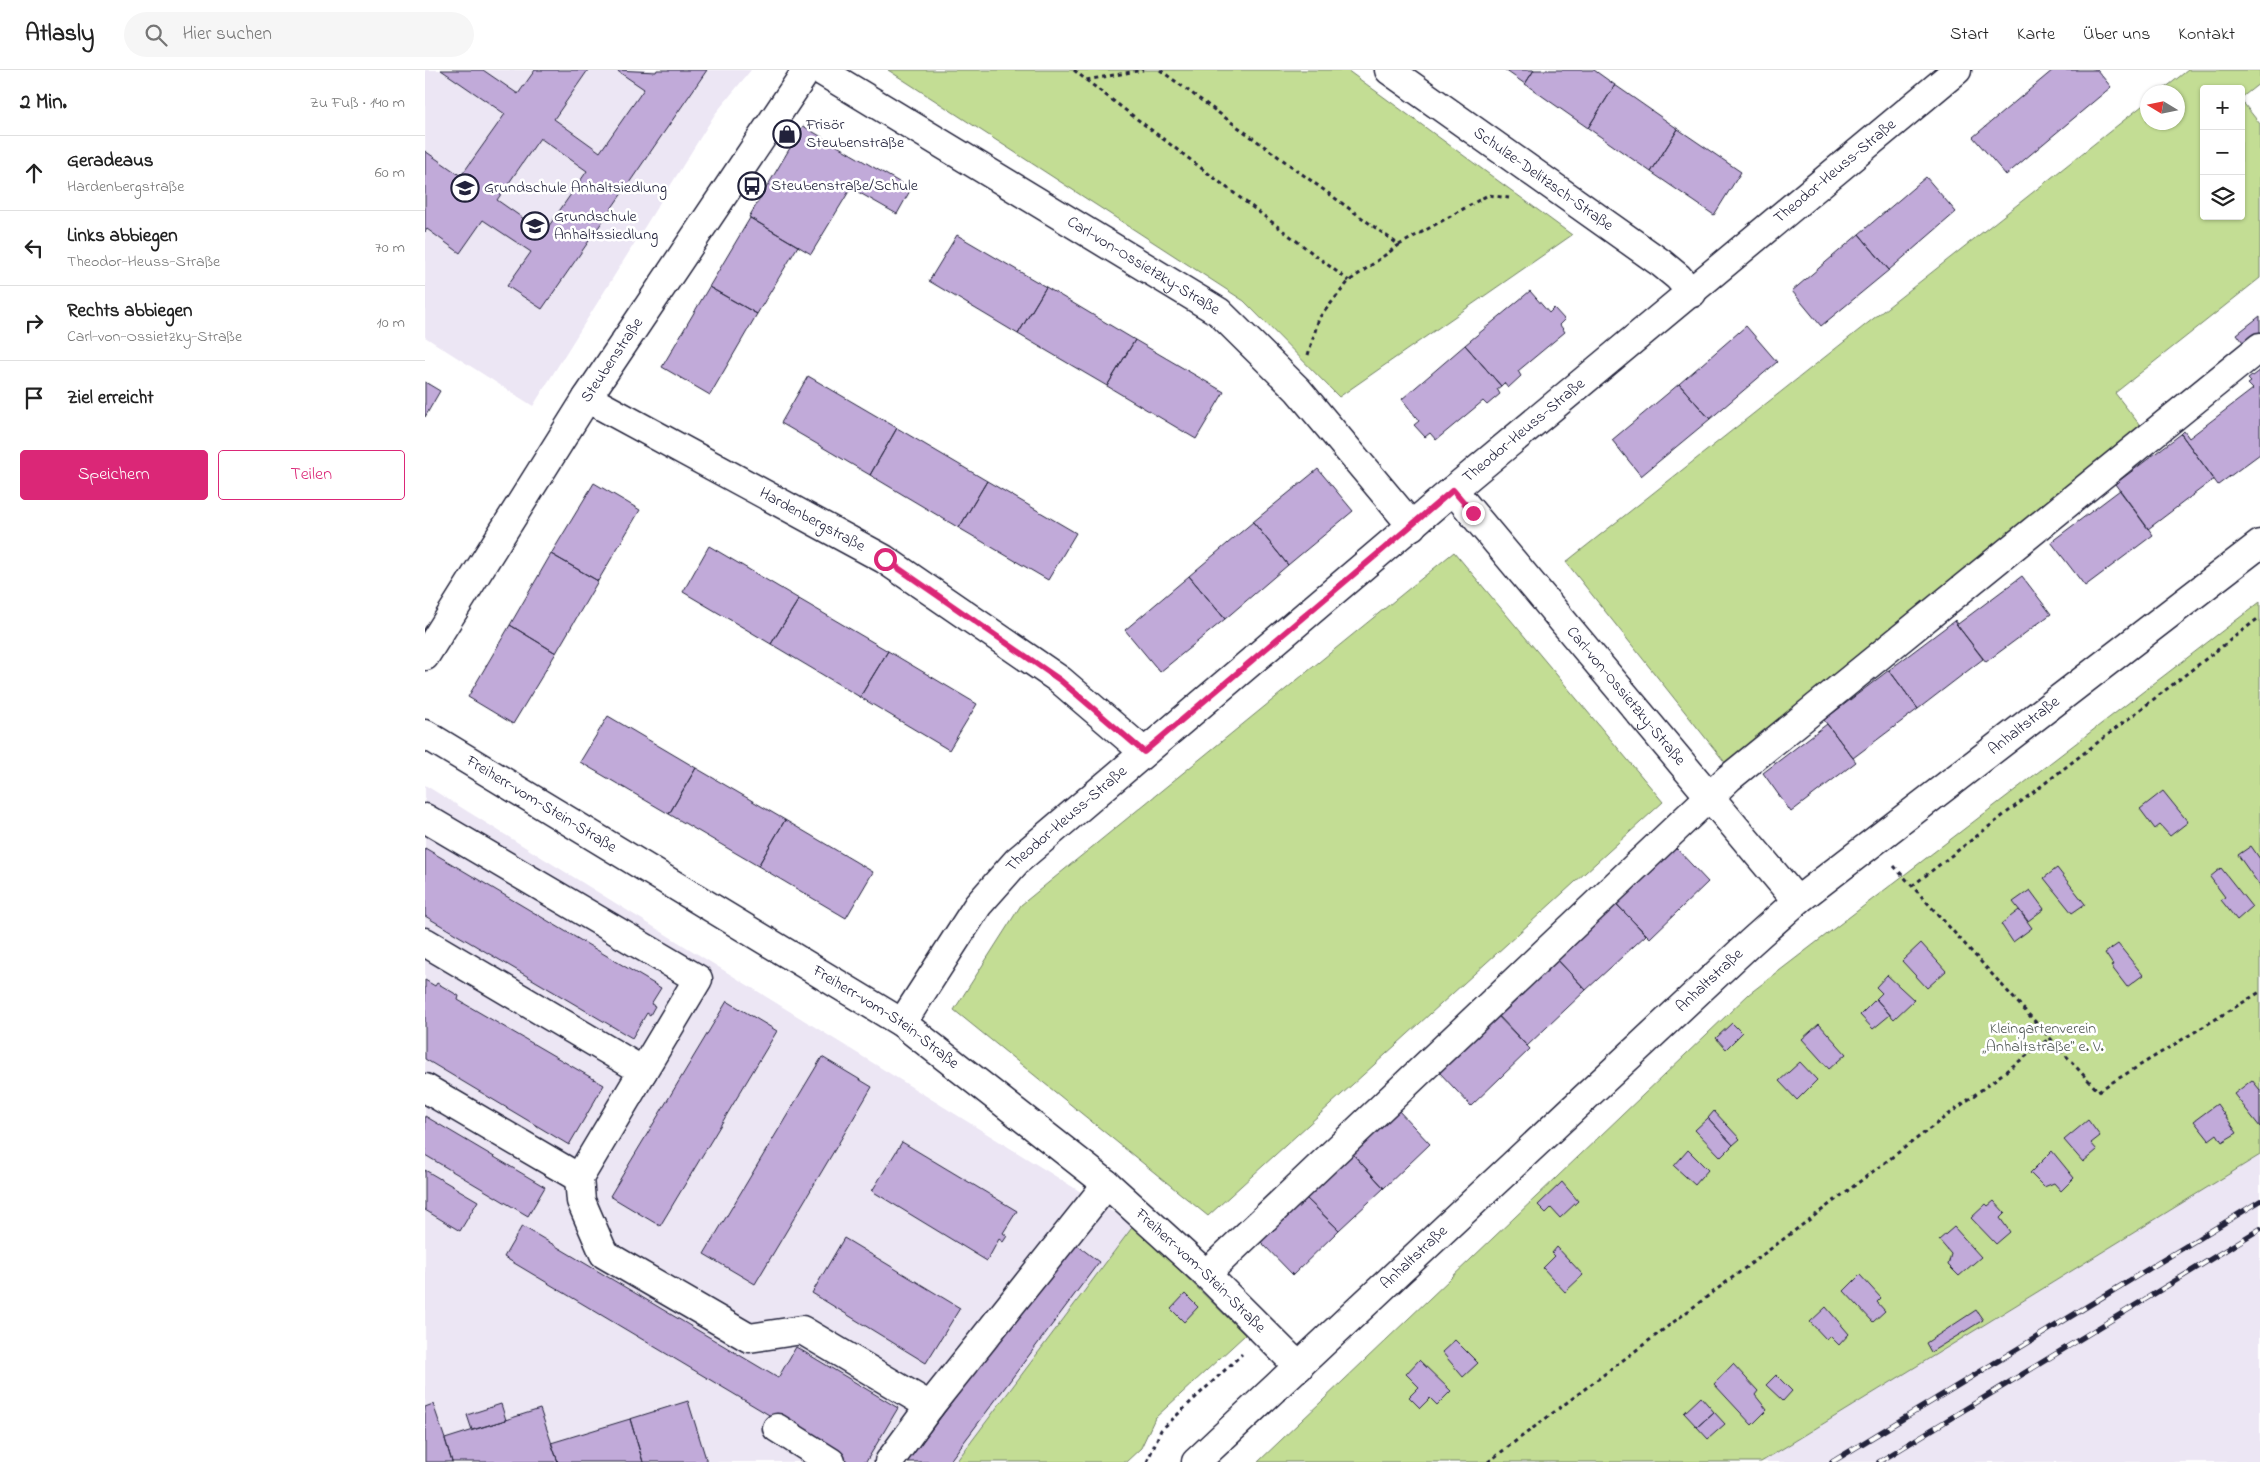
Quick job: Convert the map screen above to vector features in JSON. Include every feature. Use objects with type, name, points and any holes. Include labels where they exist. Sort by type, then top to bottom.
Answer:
[{"type":"street","name":"Steubenstraße","points":[[425,656],[587,398],[807,70]]},
{"type":"street","name":"Carl-von-Ossietzky-Straße","points":[[820,70],[1219,312],[1298,390],[1411,526]]},
{"type":"street","name":"Schulze-Delitzsch-Straße","points":[[1389,70],[1661,264],[1678,277],[1692,293]]},
{"type":"street","name":"Theodor-Heuss-Straße","points":[[902,1023],[978,905],[1017,861],[1453,490],[1692,293],[1957,70]]},
{"type":"street","points":[[1206,1274],[1729,778],[2260,347]]},
{"type":"street","name":"Hardenbergstraße","points":[[587,398],[885,559],[1060,680],[1144,752]]},
{"type":"street","name":"Carl-von-Ossietzky-Straße","points":[[1453,490],[1797,901]]},
{"type":"street","name":"Anhaltstraße","points":[[1196,1462],[1742,950],[1797,901],[2260,544]]},
{"type":"street","name":"Freiherr-vom-Stein-Straße","points":[[425,734],[902,1023],[1107,1184],[1266,1331],[1299,1367]]},
{"type":"street","points":[[425,818],[698,979],[579,1178],[581,1201],[604,1254],[749,1338],[802,1330],[930,1406]]},
{"type":"street","points":[[425,942],[643,1071]]},
{"type":"street","points":[[425,1088],[579,1178]]},
{"type":"street","points":[[889,1462],[930,1406],[1107,1184]]},
{"type":"street","points":[[777,1428],[831,1462]]},
{"type":"path","points":[[1074,70],[1349,281]]},
{"type":"path","points":[[1086,80],[1143,70]]},
{"type":"path","points":[[1160,70],[1399,245]]},
{"type":"path","points":[[1298,390],[1319,318],[1349,281],[1399,245],[1488,194],[1516,199]]},
{"type":"path","points":[[1912,886],[2260,617]]},
{"type":"path","points":[[1872,842],[2098,1091],[2260,992]]},
{"type":"path","points":[[1488,1462],[2050,1038]]},
{"type":"path","points":[[1147,1462],[1161,1430],[1266,1331]]},
{"type":"shaded area","name":"Grundschule Anhaltssiedlung","points":[[425,70],[751,70],[715,114],[533,406],[425,337]]},
{"type":"shaded area","points":[[425,785],[1134,1225],[956,1462],[425,1462]]},
{"type":"shaded area","points":[[2260,1155],[2260,1462],[1761,1462]]},
{"type":"green space","points":[[888,70],[1347,70],[1572,235],[1339,397],[1244,301]]},
{"type":"green space","points":[[2188,70],[2260,70],[2260,83],[2245,95],[2245,85],[2200,85],[2200,220],[2245,220],[2245,105],[2260,124],[2260,278],[2115,393],[2146,433],[1727,765],[1566,562],[2140,108],[2140,130],[2185,130],[2185,85],[2169,85]]},
{"type":"green space","points":[[1454,552],[1663,802],[1208,1216],[954,1010],[1021,905]]},
{"type":"green space","name":"Kleingartenverein „Anhaltstraße“ e. V.","points":[[2260,602],[2260,1155],[1761,1462],[1258,1462],[1749,994]]},
{"type":"green space","points":[[1134,1225],[1245,1335],[1155,1418],[1141,1448],[1126,1462],[956,1462]]},
{"type":"building","name":"Grundschule Anhaltsiedlung","points":[[441,70],[483,70],[518,94],[535,70],[588,70],[554,119],[600,152],[644,89],[616,70],[656,72],[657,70],[707,70],[542,309],[507,286],[531,252],[483,220],[460,253],[427,229],[425,232],[425,151],[461,176],[505,114]],"holes":[[[540,138],[587,171],[544,233],[497,200]]]},
{"type":"building","points":[[1505,70],[1534,70],[1525,84]]},
{"type":"building","points":[[1534,70],[1594,70],[1615,85],[1588,128],[1525,84]]},
{"type":"building","points":[[2053,70],[2097,70],[2111,87],[2006,175],[1973,137]]},
{"type":"building","points":[[1615,85],[1678,129],[1651,172],[1588,128]]},
{"type":"building","points":[[803,126],[911,189],[897,214],[851,188],[811,254],[749,217]]},
{"type":"building","points":[[1678,129],[1741,172],[1714,215],[1651,172]]},
{"type":"building","points":[[1926,177],[1956,212],[1889,270],[1859,234]]},
{"type":"building","points":[[750,218],[798,246],[757,314],[709,287]]},
{"type":"building","points":[[1859,234],[1889,270],[1821,326],[1792,291]]},
{"type":"building","points":[[957,235],[1046,287],[1018,334],[929,281]]},
{"type":"building","points":[[709,287],[757,314],[710,395],[662,367]]},
{"type":"building","points":[[1046,287],[1135,340],[1107,386],[1018,334]]},
{"type":"building","points":[[1530,291],[1549,313],[1554,308],[1565,320],[1560,325],[1565,332],[1518,371],[1521,376],[1508,388],[1504,383],[1501,386],[1465,345]]},
{"type":"building","points":[[2260,316],[2260,334],[2245,345],[2237,334]]},
{"type":"building","points":[[1746,326],[1777,362],[1710,419],[1679,384]]},
{"type":"building","points":[[1135,340],[1224,392],[1196,439],[1107,386]]},
{"type":"building","points":[[1465,345],[1501,386],[1497,389],[1500,394],[1487,405],[1483,401],[1436,440],[1430,433],[1425,437],[1414,425],[1419,421],[1402,399]]},
{"type":"building","points":[[2260,370],[2260,454],[2218,485],[2181,434],[2184,431],[2189,438],[2253,389],[2248,384],[2251,382],[2248,379]]},
{"type":"building","points":[[808,376],[897,428],[870,475],[781,423]]},
{"type":"building","points":[[425,382],[440,391],[425,417]]},
{"type":"building","points":[[1679,384],[1710,419],[1641,476],[1612,440]]},
{"type":"building","points":[[897,428],[987,481],[959,528],[870,475]]},
{"type":"building","points":[[2181,434],[2214,479],[2148,529],[2115,484]]},
{"type":"building","points":[[1318,469],[1353,511],[1288,565],[1253,522]]},
{"type":"building","points":[[987,481],[1076,533],[1048,580],[959,528]]},
{"type":"building","points":[[594,483],[640,510],[598,581],[551,554]]},
{"type":"building","points":[[2120,490],[2153,535],[2085,586],[2051,542]]},
{"type":"building","points":[[1253,522],[1288,565],[1225,619],[1189,576]]},
{"type":"building","points":[[709,546],[799,599],[771,644],[683,592]]},
{"type":"building","points":[[551,554],[598,581],[556,653],[510,625]]},
{"type":"building","points":[[1189,576],[1225,619],[1160,672],[1125,630]]},
{"type":"building","points":[[2022,576],[2051,614],[1986,662],[1954,621],[1958,624]]},
{"type":"building","points":[[799,599],[888,651],[860,697],[771,644]]},
{"type":"building","points":[[1954,621],[1983,659],[1918,709],[1889,670]]},
{"type":"building","points":[[510,625],[556,653],[513,724],[468,697]]},
{"type":"building","points":[[888,651],[977,704],[949,750],[860,697]]},
{"type":"building","points":[[1889,670],[1918,709],[1853,758],[1824,720]]},
{"type":"building","points":[[608,716],[696,768],[669,814],[580,762]]},
{"type":"building","points":[[1827,724],[1856,762],[1791,812],[1763,773]]},
{"type":"building","points":[[696,768],[785,820],[758,866],[669,814]]},
{"type":"building","points":[[2163,791],[2188,822],[2170,836],[2160,825],[2155,829],[2140,809]]},
{"type":"building","points":[[785,820],[873,872],[846,918],[758,866]]},
{"type":"building","points":[[2251,846],[2260,859],[2260,886],[2238,855]]},
{"type":"building","points":[[425,848],[661,988],[651,1004],[655,1006],[650,1015],[647,1013],[632,1038],[425,916]]},
{"type":"building","points":[[1676,848],[1708,882],[1650,938],[1616,904]]},
{"type":"building","points":[[2057,868],[2085,904],[2072,913],[2044,878]]},
{"type":"building","points":[[2221,868],[2252,907],[2237,920],[2221,900],[2225,897],[2210,877]]},
{"type":"building","points":[[2030,890],[2044,909],[2028,921],[2013,902]]},
{"type":"building","points":[[1612,899],[1646,935],[1586,990],[1553,955]]},
{"type":"building","points":[[2019,910],[2032,928],[2013,942],[2001,924]]},
{"type":"building","points":[[1921,943],[1946,971],[1927,988],[1902,961]]},
{"type":"building","points":[[2118,944],[2143,975],[2127,987],[2111,966],[2113,965],[2105,953]]},
{"type":"building","points":[[1553,955],[1586,990],[1527,1046],[1493,1011]]},
{"type":"building","points":[[1887,975],[1914,1000],[1894,1019],[1876,999],[1882,993],[1876,987]]},
{"type":"building","points":[[425,980],[435,986],[437,983],[459,996],[458,1000],[604,1085],[569,1145],[425,1059]]},
{"type":"building","points":[[1876,999],[1890,1015],[1873,1029],[1860,1015]]},
{"type":"building","points":[[727,1001],[777,1031],[660,1226],[610,1196]]},
{"type":"building","points":[[1498,1015],[1530,1049],[1471,1106],[1439,1072]]},
{"type":"building","points":[[1732,1023],[1742,1033],[1726,1049],[1716,1038]]},
{"type":"building","points":[[1819,1024],[1846,1054],[1829,1069],[1802,1039]]},
{"type":"building","points":[[822,1057],[872,1087],[755,1284],[704,1254]]},
{"type":"building","points":[[1800,1062],[1817,1080],[1797,1100],[1779,1081]]},
{"type":"building","points":[[2252,1080],[2260,1090],[2260,1127],[2234,1094]]},
{"type":"building","points":[[2217,1104],[2237,1133],[2222,1142],[2217,1134],[2209,1140],[2194,1121]]},
{"type":"building","points":[[1398,1110],[1430,1144],[1384,1188],[1352,1153]]},
{"type":"building","points":[[1714,1111],[1740,1139],[1733,1145],[1708,1118]]},
{"type":"building","points":[[425,1116],[545,1187],[528,1216],[425,1155]]},
{"type":"building","points":[[1708,1118],[1733,1145],[1721,1157],[1695,1130]]},
{"type":"building","points":[[2088,1120],[2100,1136],[2091,1143],[2097,1150],[2083,1162],[2064,1140]]},
{"type":"building","points":[[902,1142],[1017,1211],[1003,1233],[1007,1236],[1003,1242],[999,1239],[987,1261],[872,1191]]},
{"type":"building","points":[[1688,1150],[1708,1170],[1695,1185],[1674,1166]]},
{"type":"building","points":[[2052,1151],[2074,1178],[2061,1191],[2054,1183],[2044,1187],[2030,1173]]},
{"type":"building","points":[[1352,1153],[1384,1188],[1339,1230],[1306,1198]]},
{"type":"building","points":[[425,1170],[478,1201],[460,1231],[425,1210]]},
{"type":"building","points":[[1562,1182],[1578,1201],[1560,1218],[1551,1208],[1546,1213],[1538,1205]]},
{"type":"building","points":[[1306,1198],[1339,1230],[1293,1275],[1260,1241]]},
{"type":"building","points":[[1994,1201],[2005,1213],[2000,1218],[2010,1232],[1996,1244],[1971,1218],[1986,1204],[1988,1206]]},
{"type":"building","points":[[522,1226],[778,1378],[796,1347],[898,1408],[866,1462],[848,1462],[504,1257]]},
{"type":"building","points":[[1954,1227],[1981,1257],[1959,1276],[1948,1265],[1951,1254],[1939,1240]]},
{"type":"building","points":[[844,1238],[960,1308],[926,1363],[812,1293]]},
{"type":"building","points":[[1073,1242],[1099,1262],[949,1462],[907,1462]]},
{"type":"building","points":[[1557,1247],[1583,1275],[1565,1292],[1543,1268],[1555,1256],[1552,1253]]},
{"type":"building","points":[[1860,1275],[1881,1298],[1877,1302],[1885,1311],[1873,1322],[1844,1291]]},
{"type":"building","points":[[1185,1294],[1198,1307],[1184,1322],[1171,1309]]},
{"type":"building","points":[[1826,1307],[1849,1334],[1839,1345],[1830,1336],[1827,1340],[1810,1322]]},
{"type":"building","points":[[1976,1310],[1983,1320],[1931,1352],[1926,1343]]},
{"type":"building","points":[[1455,1340],[1478,1363],[1463,1377],[1442,1352]]},
{"type":"building","points":[[1419,1360],[1451,1391],[1437,1405],[1430,1398],[1420,1408],[1409,1397],[1419,1387],[1406,1374]]},
{"type":"building","points":[[1733,1364],[1758,1391],[1755,1395],[1767,1410],[1752,1425],[1714,1384]]},
{"type":"building","points":[[1776,1375],[1792,1391],[1783,1401],[1766,1385]]},
{"type":"building","points":[[1701,1397],[1714,1412],[1697,1427],[1684,1413]]},
{"type":"building","points":[[688,1401],[707,1462],[643,1462],[630,1419]]},
{"type":"building","points":[[433,1404],[452,1462],[425,1462],[425,1407]]},
{"type":"building","points":[[501,1404],[506,1420],[472,1430],[467,1415]]},
{"type":"building","points":[[540,1409],[558,1462],[452,1462],[445,1439]]},
{"type":"building","points":[[1714,1412],[1725,1424],[1708,1439],[1697,1427]]},
{"type":"building","points":[[630,1419],[643,1462],[558,1462],[551,1443]]},
{"type":"railway","points":[[1832,1462],[2260,1201]]},
{"type":"railway","points":[[1879,1462],[2260,1229]]},
{"type":"place","name":"Frisör Steubenstraße","points":[[787,134]]},
{"type":"place","name":"Steubenstraße/Schule","points":[[752,186]]},
{"type":"place","name":"Grundschule Anhaltsiedlung","points":[[465,188]]},
{"type":"place","name":"Grundschule Anhaltssiedlung","points":[[535,226]]},
{"type":"route","points":[[885,559],[1060,680],[1144,752],[1453,490],[1473,513]]}]
